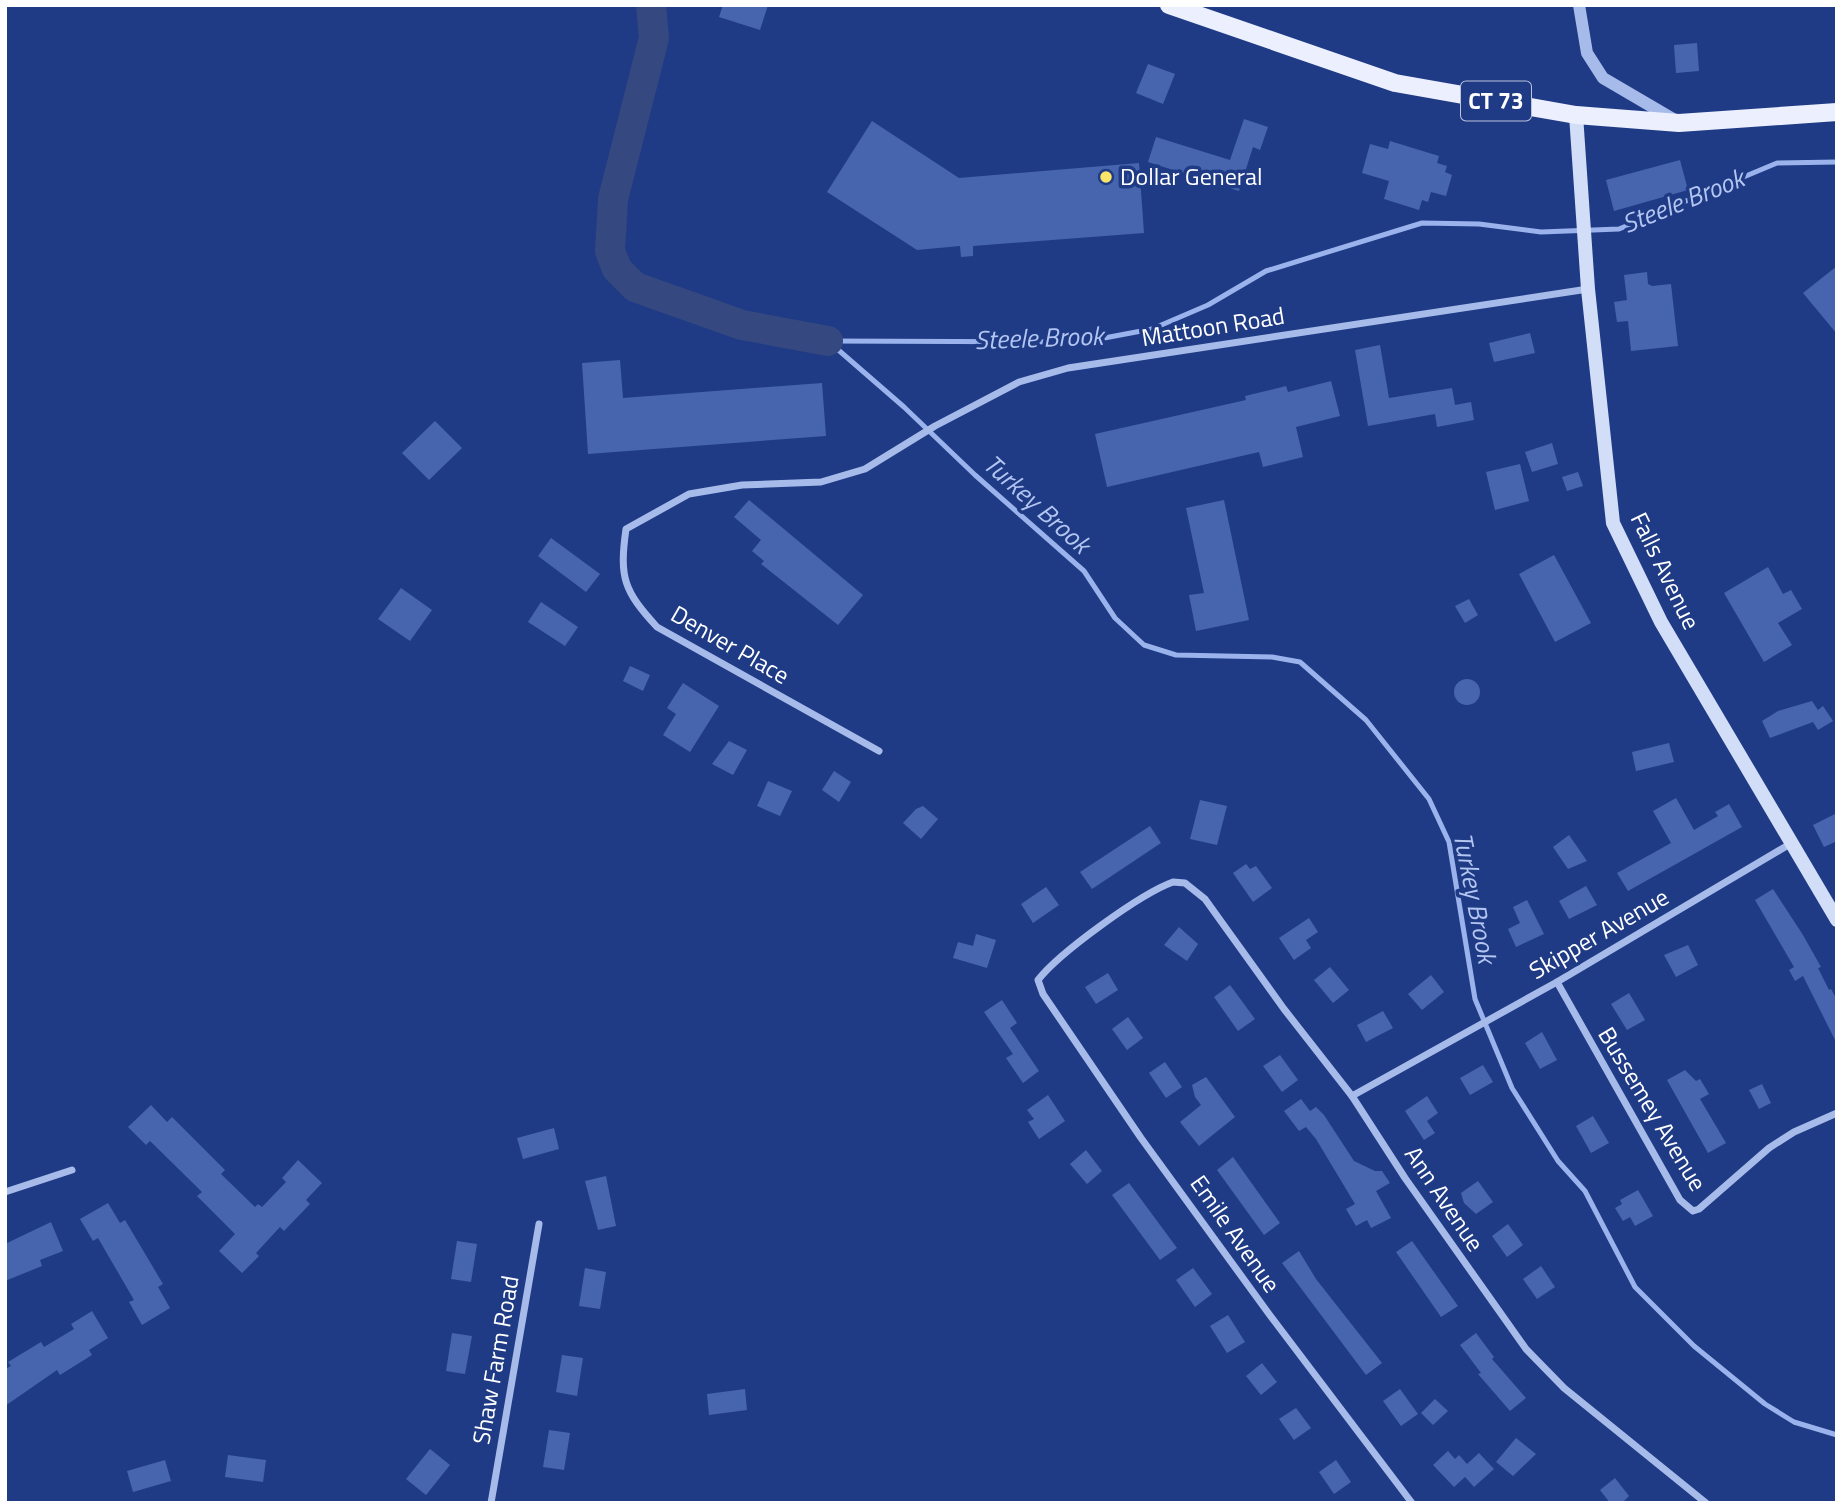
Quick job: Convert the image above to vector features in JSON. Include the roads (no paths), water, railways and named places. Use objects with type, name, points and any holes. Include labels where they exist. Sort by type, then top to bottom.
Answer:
[{"type":"main road","name":"CT 73","points":[[1169,5],[1395,83],[1576,115],[1679,123],[1837,112]]},
{"type":"main road","name":"Falls Avenue","points":[[1576,115],[1586,267],[1613,523],[1661,622],[1837,920]]},
{"type":"street","points":[[1579,5],[1587,53],[1603,78],[1679,123]]},
{"type":"street","name":"Mattoon Road","points":[[626,530],[689,494],[742,485],[821,482],[864,469],[935,426],[1019,382],[1068,368],[1588,289]]},
{"type":"street","name":"Denver Place","points":[[626,530],[621,564],[632,600],[657,628],[879,751]]},
{"type":"street","name":"Skipper Avenue","points":[[1352,1096],[1557,982],[1790,844]]},
{"type":"street","name":"Ann Avenue","points":[[1038,980],[1046,970],[1106,924],[1163,886],[1173,882],[1185,883],[1205,899],[1284,1009],[1352,1096],[1405,1178],[1533,1356],[1564,1388],[1706,1503]]},
{"type":"street","name":"Emile Avenue","points":[[1038,980],[1043,994],[1141,1138],[1334,1402],[1412,1503]]},
{"type":"street","name":"Bussemey Avenue","points":[[1557,982],[1680,1200],[1693,1211],[1699,1209],[1769,1147],[1794,1132],[1837,1113]]},
{"type":"street","points":[[5,1192],[72,1170]]},
{"type":"street","name":"Shaw Farm Road","points":[[491,1503],[539,1224]]},
{"type":"waterway","name":"Steele Brook","points":[[651,5],[654,38],[613,199],[610,251],[617,269],[635,287],[742,325],[828,341]]},
{"type":"waterway","name":"Steele Brook","points":[[828,341],[1083,342],[1152,329],[1208,305],[1266,271],[1422,223],[1479,224],[1541,232],[1619,229],[1777,163],[1837,162]]},
{"type":"waterway","name":"Turkey Brook","points":[[828,341],[1084,571],[1115,618],[1144,645],[1176,655],[1272,657],[1300,662],[1366,720],[1429,799],[1449,842],[1475,999],[1512,1088],[1558,1161],[1585,1191],[1635,1287],[1694,1346],[1765,1404],[1794,1422],[1837,1435]]},
{"type":"place","name":"Dollar General","points":[[1106,177]]}]
